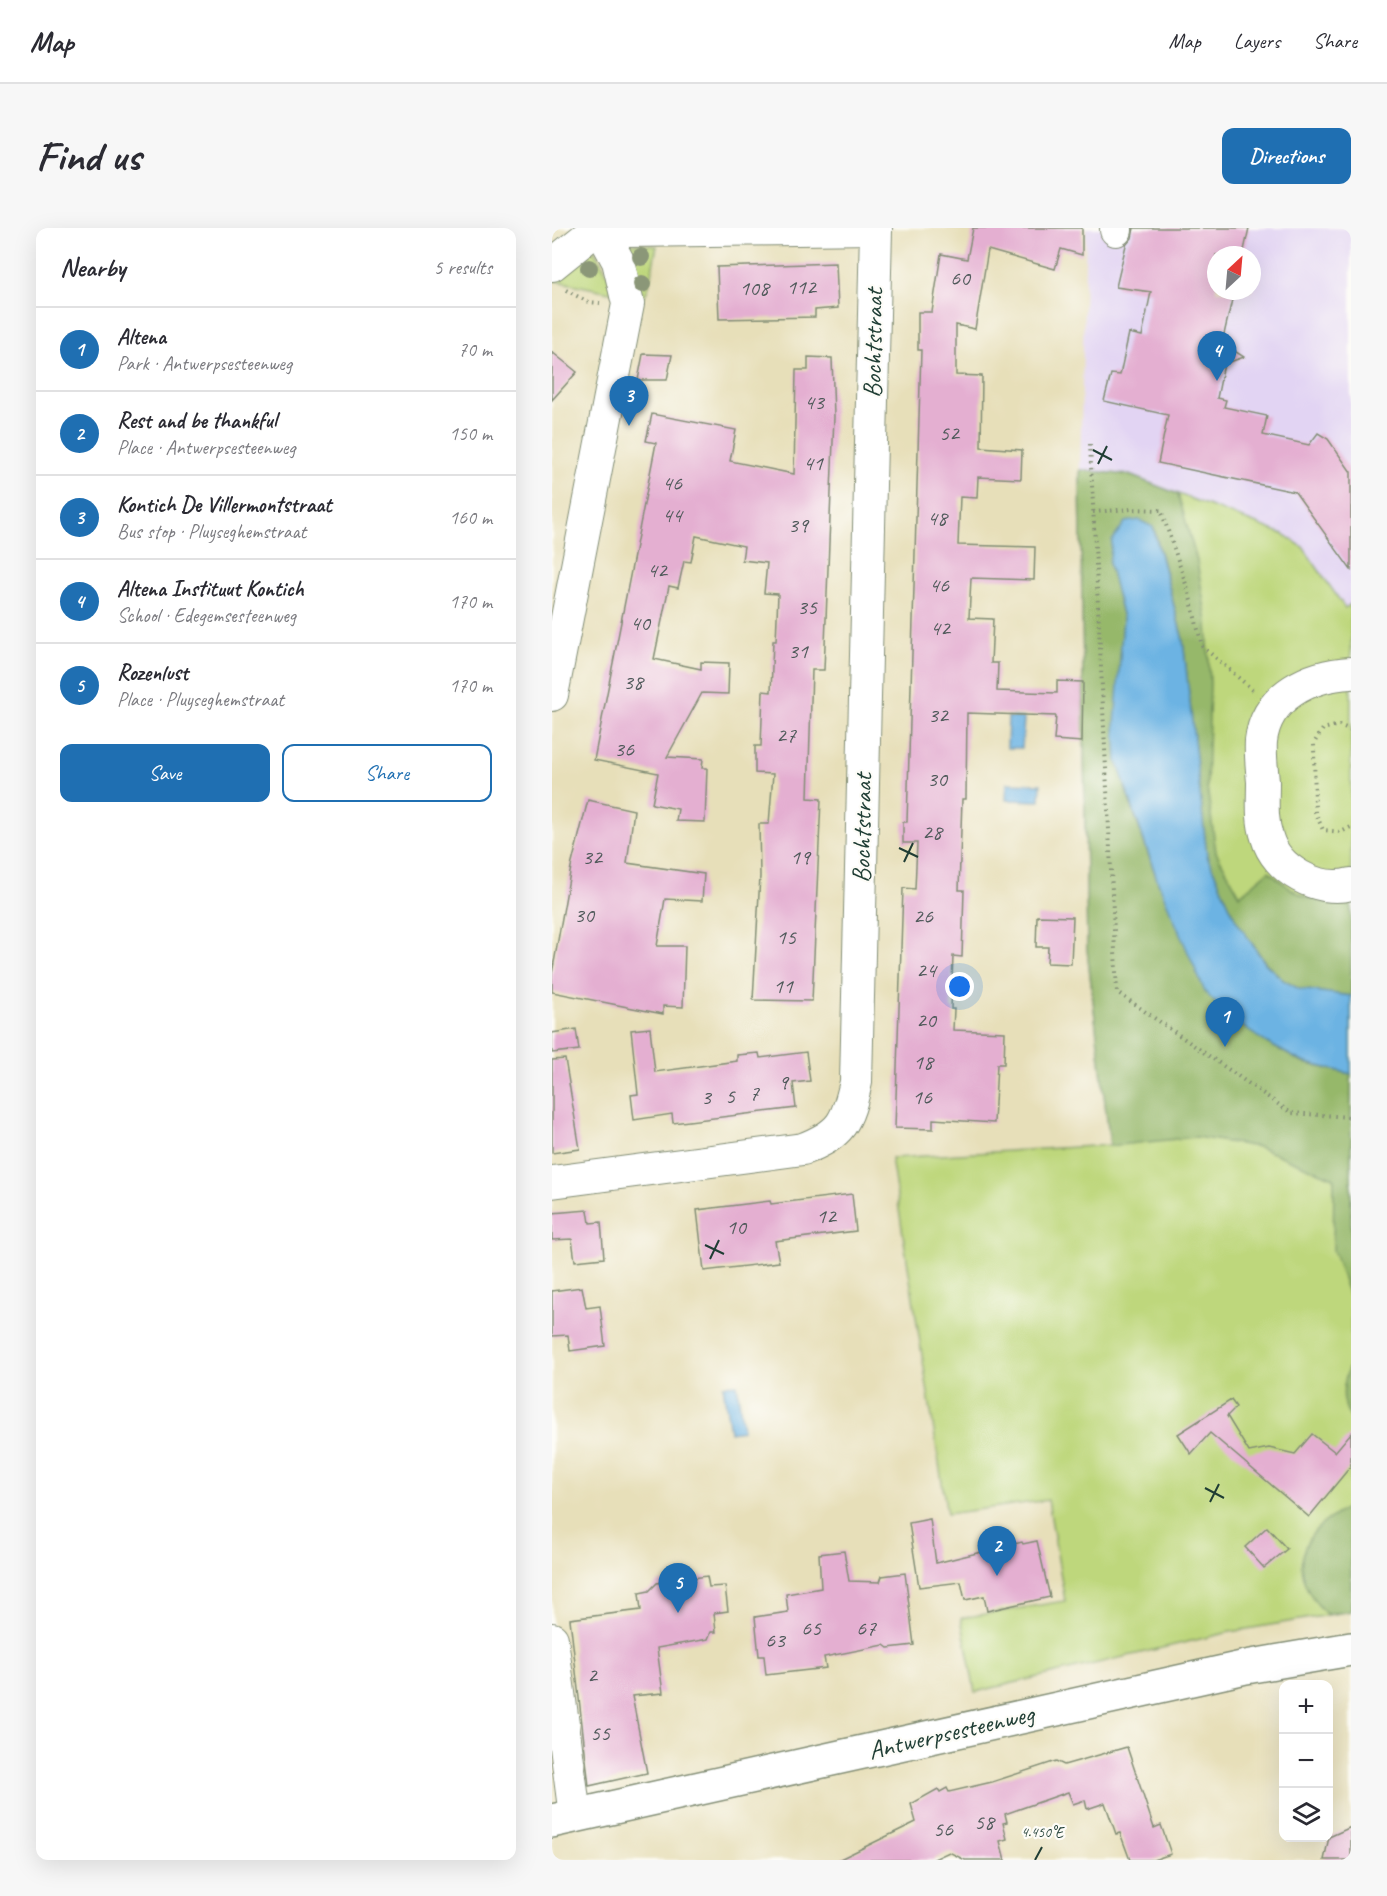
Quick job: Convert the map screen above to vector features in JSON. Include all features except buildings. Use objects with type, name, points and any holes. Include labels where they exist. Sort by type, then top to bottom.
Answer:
[{"type":"street","points":[[601,228],[622,231],[876,229]]},
{"type":"street","points":[[557,276],[601,228]]},
{"type":"street","points":[[552,695],[628,304],[618,261],[601,228]]},
{"type":"street","name":"Bochtstraat","points":[[552,1182],[803,1149],[824,1141],[839,1131],[849,1113],[856,1082],[876,229]]},
{"type":"street","points":[[1351,673],[1322,676],[1295,686],[1274,709],[1261,740],[1263,821],[1267,839],[1276,855],[1303,878],[1332,886],[1351,884]]},
{"type":"street","points":[[552,1639],[563,1818]]},
{"type":"street","name":"Antwerpsesteenweg","points":[[563,1818],[1246,1667],[1351,1649]]},
{"type":"path","points":[[557,276],[588,302],[628,304]]},
{"type":"path","points":[[1090,444],[1117,992],[1291,1113],[1351,1117]]},
{"type":"path","points":[[1093,512],[1131,509],[1161,510],[1190,593],[1202,646],[1274,709]]},
{"type":"path","points":[[1351,730],[1339,725],[1323,729],[1314,743],[1315,812],[1323,830],[1341,832],[1351,827]]},
{"type":"shaded area","points":[[1086,228],[1351,228],[1351,604],[1345,608],[1303,547],[1283,534],[1129,475],[1080,470]]},
{"type":"green space","points":[[627,243],[657,246],[648,290],[642,298]]},
{"type":"green space","points":[[594,250],[619,294],[552,280]]},
{"type":"green space","points":[[1080,470],[1129,475],[1283,534],[1303,547],[1345,608],[1351,604],[1351,1611],[1230,1632],[975,1692],[961,1618],[1065,1601],[1048,1500],[947,1514],[891,1158],[1110,1145],[1087,949]]},
{"type":"green space","points":[[1080,470],[1129,475],[1178,494],[1197,561],[1207,622],[1210,683],[1207,786],[1216,852],[1240,895],[1269,871],[1287,886],[1306,897],[1327,902],[1351,899],[1351,996],[1299,989],[1283,980],[1265,962],[1236,920],[1207,856],[1183,640],[1154,528],[1109,563],[1123,618],[1120,682],[1125,788],[1158,882],[1230,1018],[1267,1043],[1303,1063],[1351,1074],[1351,1301],[1333,1250],[1334,1178],[1258,1147],[1196,1137],[1110,1146],[1087,949]]},
{"type":"green space","points":[[1351,1359],[1351,1419],[1343,1396],[1344,1382]]},
{"type":"green space","points":[[1351,1504],[1351,1611],[1326,1614],[1311,1595],[1302,1575],[1303,1554],[1314,1532]]},
{"type":"water","points":[[1139,520],[1153,527],[1183,640],[1207,856],[1236,920],[1265,963],[1283,980],[1299,989],[1351,996],[1351,1074],[1303,1062],[1267,1043],[1230,1018],[1205,992],[1158,882],[1117,761],[1115,725],[1123,618],[1109,563],[1112,541],[1125,522]]},
{"type":"water","points":[[1008,717],[1024,718],[1022,748],[1007,748]]},
{"type":"water","points":[[1007,783],[1041,784],[1040,801],[1006,800]]},
{"type":"water","points":[[737,1384],[743,1430],[730,1432],[723,1385]]},
{"type":"place","name":"Altena Instituut Kontich","points":[[1217,381]]},
{"type":"place","name":"Kontich De Villermontstraat","points":[[629,426]]},
{"type":"place","name":"Altena","points":[[1225,1047]]},
{"type":"place","name":"Rest and be thankful","points":[[997,1576]]},
{"type":"place","name":"Rozenlust","points":[[678,1613]]}]
